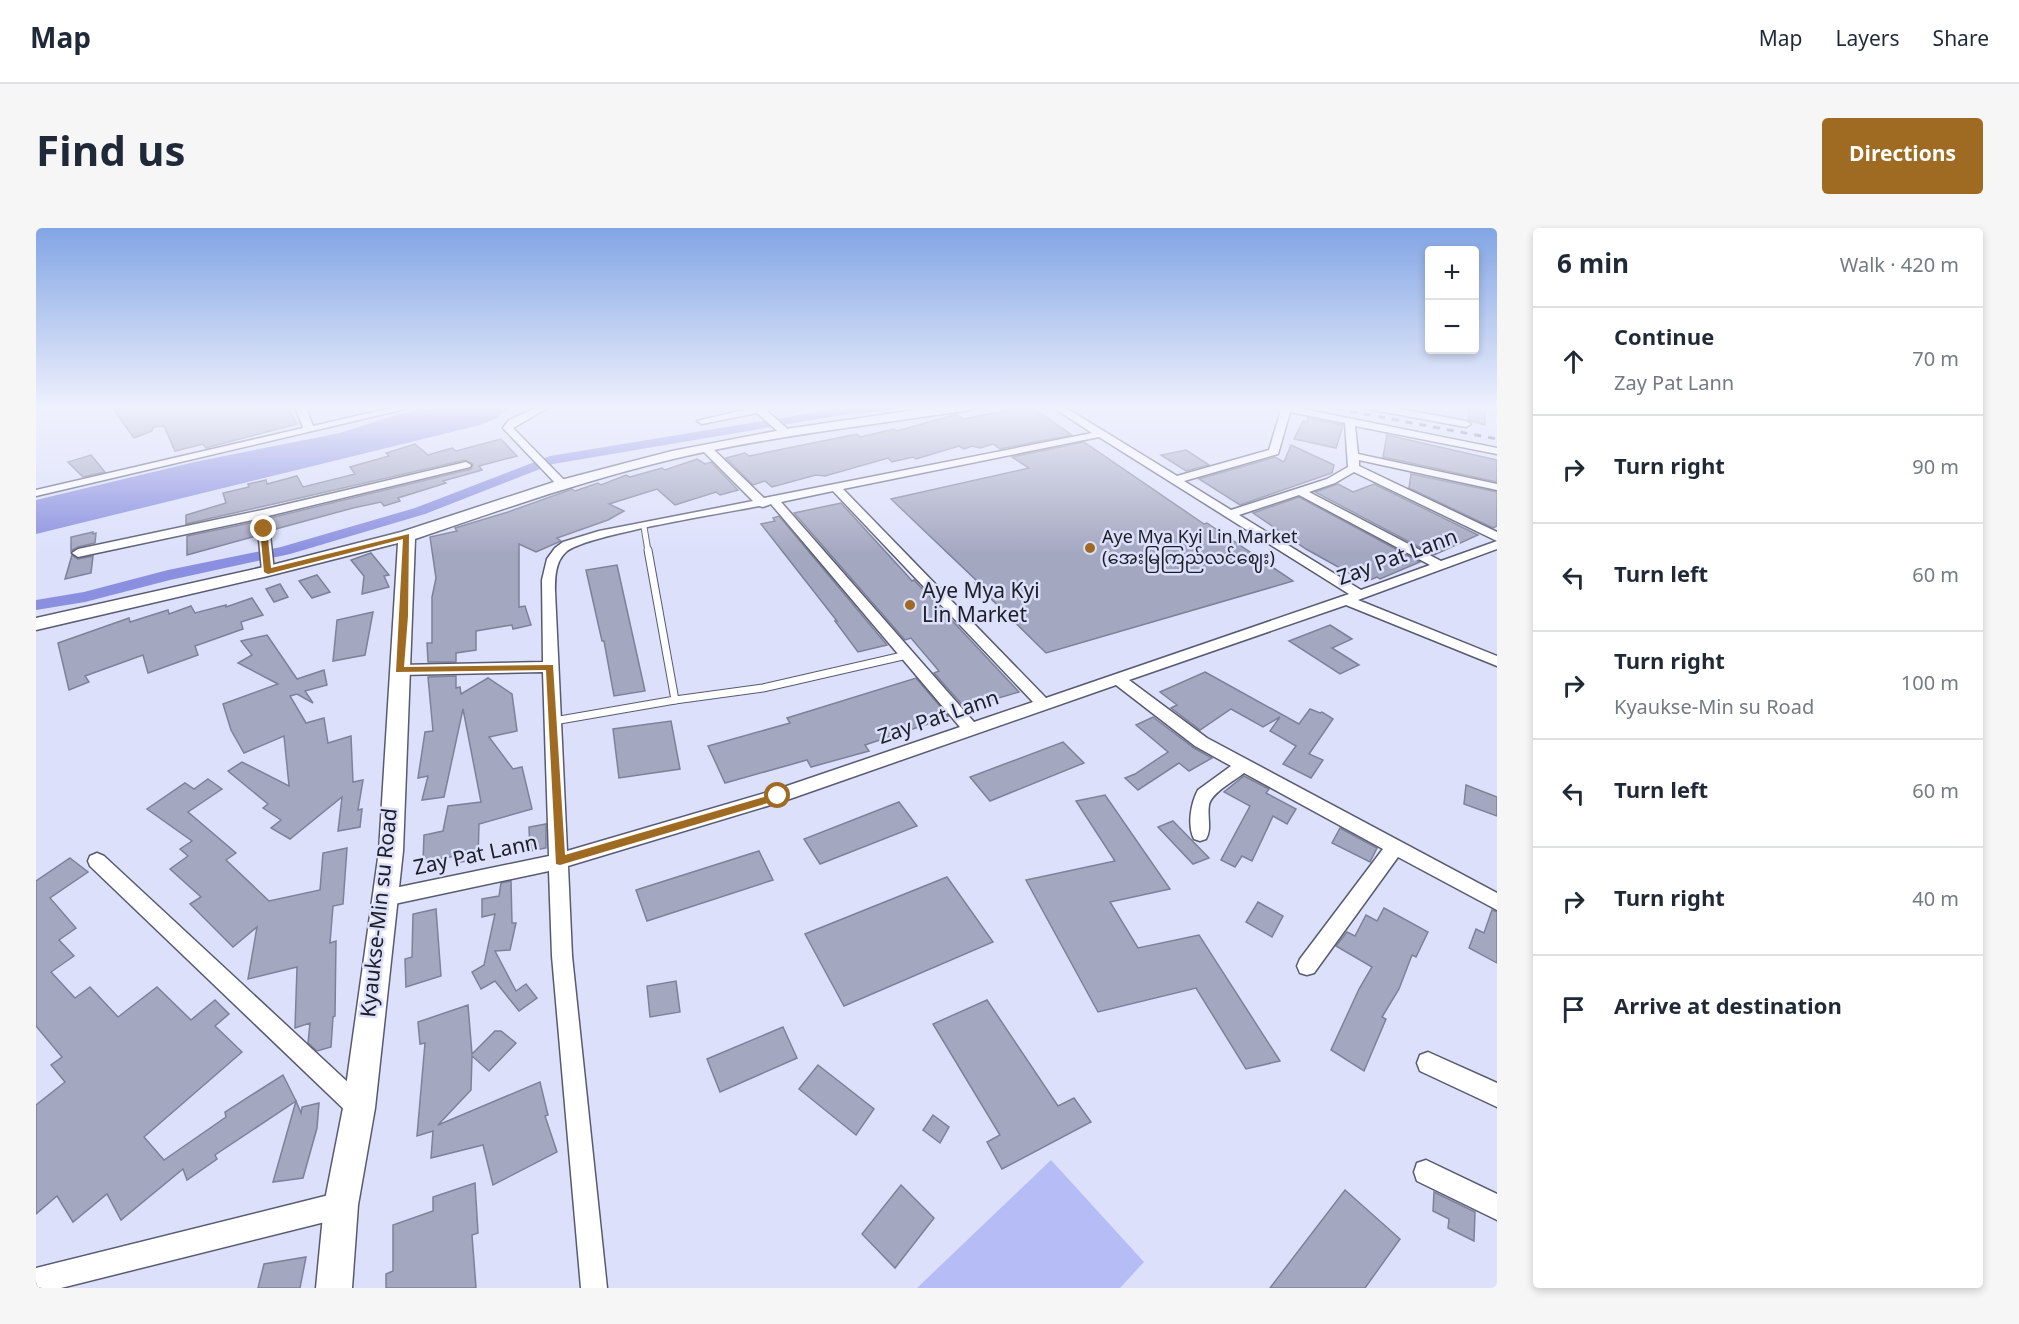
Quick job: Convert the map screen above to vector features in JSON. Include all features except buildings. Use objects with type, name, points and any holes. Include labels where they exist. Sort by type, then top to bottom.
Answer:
[{"type":"street","points":[[36,493],[199,455]]},
{"type":"street","points":[[536,455],[562,484]]},
{"type":"street","points":[[36,624],[97,612],[267,565],[407,536],[562,484],[674,455]]},
{"type":"street","points":[[715,455],[769,503],[972,730]]},
{"type":"street","points":[[594,1288],[562,956],[560,861],[550,667],[550,574],[553,557],[566,546],[598,536],[996,455]]},
{"type":"street","points":[[1136,455],[1230,514],[1353,598],[1497,661]]},
{"type":"street","points":[[1176,480],[1262,455]]},
{"type":"street","points":[[1353,455],[1353,462]]},
{"type":"street","points":[[1353,462],[1497,487]]},
{"type":"street","points":[[1230,514],[1331,481],[1353,462]]},
{"type":"street","points":[[1353,462],[1497,537]]},
{"type":"street","points":[[78,553],[262,514],[466,465]]},
{"type":"street","points":[[836,488],[1043,705]]},
{"type":"street","points":[[1301,492],[1441,566]]},
{"type":"street","points":[[262,514],[267,565]]},
{"type":"street","name":"Kyaukse-Min su Road","points":[[334,1288],[341,1205],[358,1108],[391,851],[407,536]]},
{"type":"street","name":"Zay Pat Lann","points":[[385,898],[560,861],[778,796],[1353,598],[1497,545]]},
{"type":"street","points":[[399,670],[550,667]]},
{"type":"street","points":[[1118,678],[1201,742],[1497,902]]},
{"type":"street","points":[[1200,834],[1200,806],[1204,795],[1244,765]]},
{"type":"street","points":[[1307,966],[1395,847]]},
{"type":"street","points":[[97,861],[358,1108]]},
{"type":"street","points":[[1428,1063],[1497,1095]]},
{"type":"street","points":[[1426,1172],[1497,1207]]},
{"type":"street","points":[[36,1281],[341,1205]]},
{"type":"lane","points":[[644,527],[675,700]]},
{"type":"lane","points":[[554,722],[675,700],[750,690],[907,655]]},
{"type":"shaded area","points":[[227,455],[356,455],[36,534],[36,500]]},
{"type":"shaded area","points":[[1051,1160],[1144,1262],[1120,1288],[917,1288]]},
{"type":"waterway","points":[[36,605],[85,597],[168,575],[284,551],[420,511],[550,460],[577,455]]},
{"type":"place","name":"Aye Mya Kyi Lin Market (အေးမြကြည်လင်ဈေး)","points":[[1090,548]]},
{"type":"place","name":"Aye Mya Kyi Lin Market","points":[[910,605]]},
{"type":"route","points":[[264,529],[268,572],[407,536],[399,670],[550,667],[560,861],[778,796]]}]
